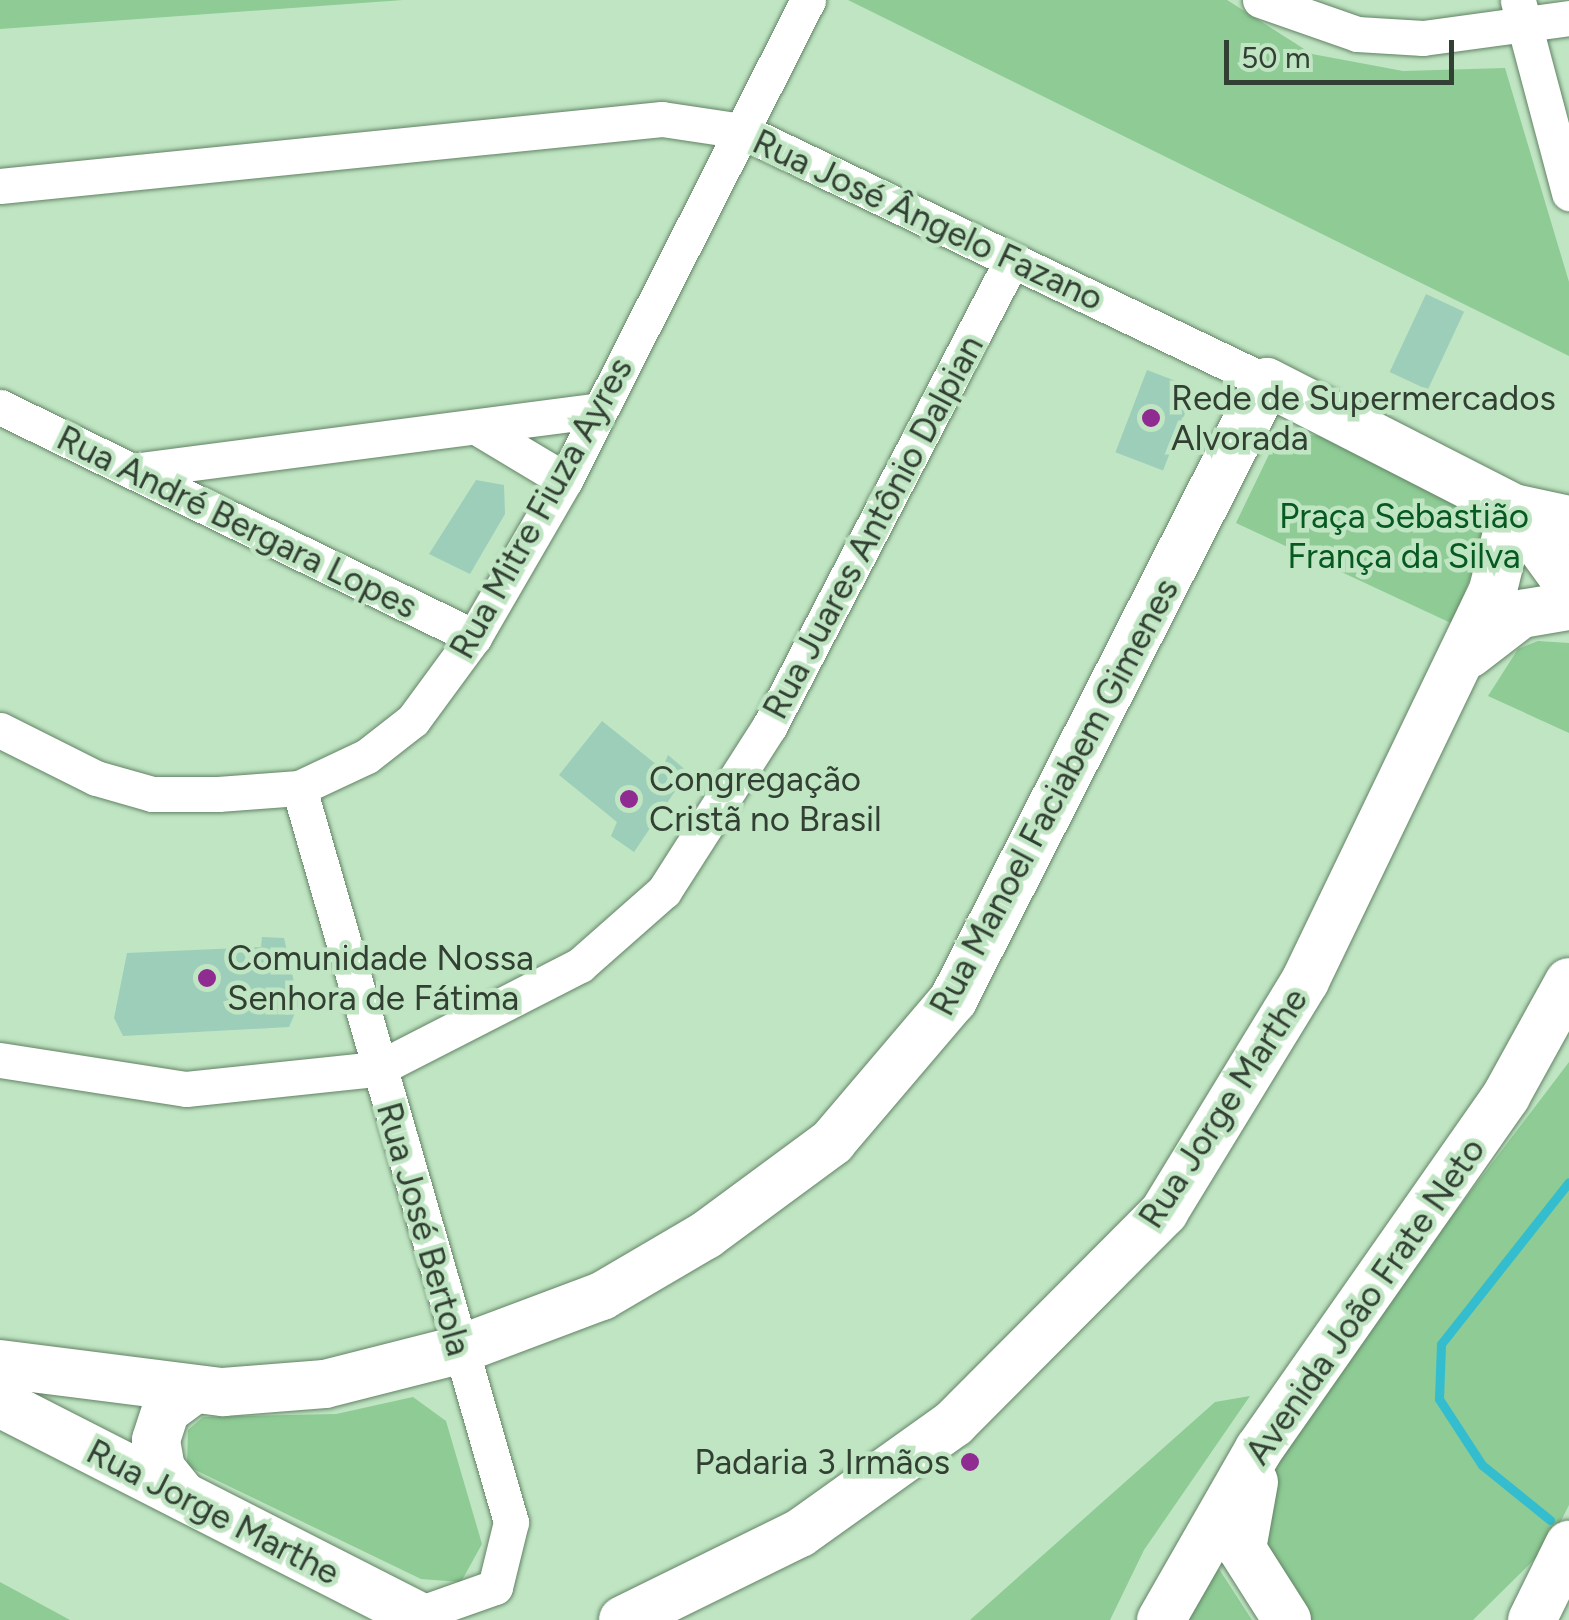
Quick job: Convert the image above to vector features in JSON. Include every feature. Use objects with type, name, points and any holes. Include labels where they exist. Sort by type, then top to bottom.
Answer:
[{"type":"street","name":"Rua Mitre Fiuza Ayres","points":[[0,730],[96,778],[152,794],[299,788],[367,756],[412,720],[474,637],[566,480],[808,0]]},
{"type":"street","points":[[1260,0],[1356,34],[1423,38],[1522,12],[1569,18]]},
{"type":"street","points":[[1522,12],[1569,192]]},
{"type":"street","name":"Rua José Ângelo Fazano","points":[[0,186],[662,119],[742,131],[1267,382],[1513,508],[1569,520]]},
{"type":"street","name":"Rua Juares Antônio Dalpian","points":[[0,1060],[186,1089],[378,1069],[580,965],[664,891],[769,727],[1012,260]]},
{"type":"street","name":"Rua Manoel Faciabem Gimenes","points":[[0,1364],[192,1391],[325,1384],[458,1350],[602,1296],[706,1235],[832,1142],[953,1000],[1267,382]]},
{"type":"street","name":"Rua André Bergara Lopes","points":[[0,407],[474,637]]},
{"type":"street","points":[[130,471],[600,410]]},
{"type":"street","points":[[478,428],[566,480]]},
{"type":"street","name":"Rua José Ângelo Fazano","points":[[1513,508],[1569,585]]},
{"type":"street","name":"Rua Jorge Marthe","points":[[622,1620],[800,1533],[954,1423],[1164,1212],[1305,981],[1460,664],[1505,555],[1513,508]]},
{"type":"street","name":"Rua Jorge Marthe","points":[[1460,664],[1494,628],[1569,606]]},
{"type":"street","name":"Rua José Bertola","points":[[299,788],[458,1350],[511,1522],[509,1550],[483,1596],[421,1617]]},
{"type":"street","name":"Avenida João Frate Neto","points":[[1161,1620],[1260,1450],[1506,1096],[1569,982]]},
{"type":"street","points":[[183,1496],[161,1469],[156,1440],[166,1410],[192,1391]]},
{"type":"street","name":"Rua Jorge Marthe","points":[[0,1403],[421,1617]]},
{"type":"street","points":[[1260,1450],[1242,1549],[1287,1620]]},
{"type":"street","points":[[1531,1617],[1569,1545]]},
{"type":"green space","points":[[0,0],[403,0],[0,29]]},
{"type":"green space","points":[[848,0],[1227,0],[1312,54],[1403,71],[1505,68],[1569,282],[1569,356]]},
{"type":"green space","name":"Praça Sebastião França da Silva","points":[[1292,434],[1324,436],[1458,497],[1487,533],[1453,624],[1236,523],[1274,444]]},
{"type":"green space","points":[[1538,641],[1569,643],[1569,733],[1488,696],[1518,649]]},
{"type":"green space","points":[[1569,1062],[1569,1505],[1549,1545],[1473,1620],[1308,1620],[1261,1544],[1269,1481],[1313,1399]]},
{"type":"green space","points":[[1250,1396],[1144,1550],[1110,1620],[970,1620],[1215,1402]]},
{"type":"green space","points":[[413,1397],[446,1421],[482,1544],[461,1582],[421,1579],[187,1466],[188,1430],[203,1417],[336,1414]]},
{"type":"green space","points":[[1219,1569],[1252,1620],[1181,1620],[1191,1598]]},
{"type":"green space","points":[[0,1582],[70,1620],[0,1620]]},
{"type":"building","points":[[1426,294],[1464,312],[1428,390],[1390,372]]},
{"type":"building","name":"Rede de Supermercados Alvorada","points":[[1147,370],[1195,388],[1163,470],[1115,452]]},
{"type":"building","points":[[476,480],[504,485],[505,514],[470,574],[429,554]]},
{"type":"building","name":"Congregação Cristã no Brasil","points":[[602,721],[662,769],[668,755],[688,772],[634,852],[611,836],[617,822],[559,775]]},
{"type":"building","name":"Comunidade Nossa Senhora de Fátima","points":[[262,937],[284,938],[299,1004],[289,1027],[123,1036],[114,1018],[127,953],[261,947]]},
{"type":"waterway","points":[[1550,1520],[1482,1465],[1439,1399],[1441,1344],[1569,1182]]},
{"type":"place","name":"Rede de Supermercados Alvorada","points":[[1151,418]]},
{"type":"place","name":"Congregação Cristã no Brasil","points":[[629,799]]},
{"type":"place","name":"Comunidade Nossa Senhora de Fátima","points":[[207,978]]},
{"type":"place","name":"Padaria 3 Irmãos","points":[[970,1462]]}]
